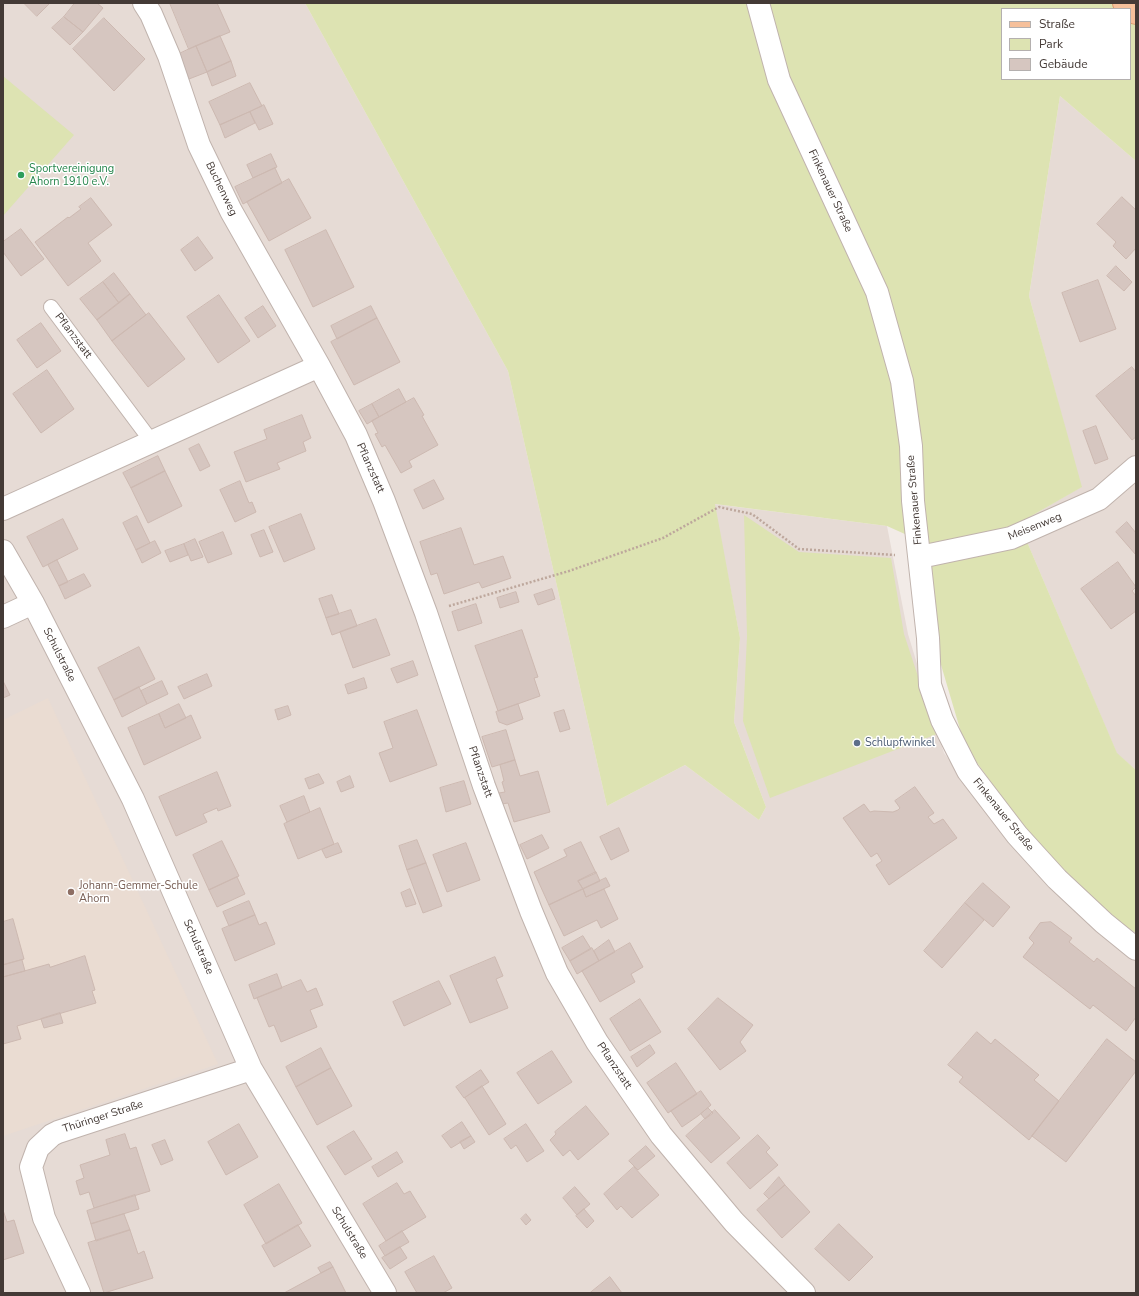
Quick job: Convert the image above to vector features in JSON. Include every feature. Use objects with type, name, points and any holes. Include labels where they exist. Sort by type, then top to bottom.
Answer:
[{"type":"street","name":"Buchenweg","points":[[144,3],[151,14],[169,56],[199,145],[231,211],[319,366]]},
{"type":"street","name":"Finkenauer Straße","points":[[758,3],[779,80],[877,292],[902,381],[911,446],[913,501],[928,638],[930,686],[942,720],[968,771],[1017,835],[1057,879],[1104,923],[1136,949]]},
{"type":"street","points":[[3,509],[319,366]]},
{"type":"street","name":"Pflanzstatt","points":[[319,366],[356,435],[381,493],[426,613],[487,793],[531,911],[557,973],[597,1042],[661,1135],[734,1222],[804,1293]]},
{"type":"street","name":"Meisenweg","points":[[920,557],[1011,538],[1099,500],[1136,467]]},
{"type":"street","name":"Schulstraße","points":[[3,551],[33,603],[133,798],[251,1069],[385,1293]]},
{"type":"street","points":[[3,617],[33,603]]},
{"type":"street","name":"Thüringer Straße","points":[[78,1293],[44,1218],[32,1167],[38,1148],[52,1135],[58,1132],[251,1069]]},
{"type":"lane","name":"Pflanzstatt","points":[[51,307],[152,442]]},
{"type":"path","points":[[426,613],[569,571],[663,538],[719,507],[752,514],[799,549],[920,557]]},
{"type":"shaded area","points":[[3,3],[305,3],[508,371],[607,806],[685,765],[759,820],[766,807],[734,722],[740,638],[714,504],[887,526],[908,634],[944,753],[1013,844],[1136,957],[1136,1293],[3,1293]]},
{"type":"shaded area","points":[[1060,96],[1136,161],[1136,770],[1117,754],[1019,523],[1081,487],[1029,296]]},
{"type":"shaded area","name":"Johann-Gemmer-Schule Ahorn","points":[[48,698],[218,1064],[3,1136],[3,720]]},
{"type":"green space","points":[[305,3],[1136,3],[1136,161],[1060,96],[1029,296],[1082,487],[1019,523],[1117,753],[1136,770],[1136,933],[1111,917],[1026,831],[965,746],[931,631],[916,539],[887,526],[715,504],[740,638],[734,722],[766,807],[759,820],[685,765],[607,806],[508,371]]},
{"type":"green space","name":"Sportvereinigung Ahorn 1910 e.V.","points":[[3,76],[74,135],[3,216]]},
{"type":"green space","points":[[744,515],[799,552],[891,558],[904,634],[937,734],[770,798],[743,721],[747,636]]},
{"type":"building","points":[[24,3],[50,3],[37,16]]},
{"type":"building","points":[[75,3],[97,3],[103,8],[83,32],[64,17]]},
{"type":"building","points":[[170,3],[217,3],[230,32],[189,49]]},
{"type":"building","points":[[64,17],[83,32],[70,45],[52,28]]},
{"type":"building","points":[[104,18],[145,59],[114,91],[73,49]]},
{"type":"building","points":[[220,36],[231,61],[207,72],[196,46]]},
{"type":"building","points":[[196,46],[207,72],[189,79],[179,54]]},
{"type":"building","points":[[231,61],[236,76],[212,86],[207,72]]},
{"type":"building","points":[[250,83],[262,106],[220,125],[209,102]]},
{"type":"building","points":[[264,105],[273,124],[259,130],[250,112]]},
{"type":"building","points":[[250,112],[255,123],[225,138],[220,125]]},
{"type":"building","points":[[271,154],[277,167],[253,178],[247,165]]},
{"type":"building","points":[[275,168],[282,183],[243,204],[235,187]]},
{"type":"building","points":[[289,179],[311,218],[269,241],[247,202]]},
{"type":"building","points":[[1122,197],[1136,210],[1136,248],[1126,259],[1113,246],[1116,242],[1097,224]]},
{"type":"building","points":[[91,198],[112,225],[88,243],[101,261],[68,286],[35,242],[81,209],[79,207]]},
{"type":"building","points":[[21,229],[44,259],[21,276],[3,252],[3,242]]},
{"type":"building","points":[[326,230],[354,287],[313,307],[285,250]]},
{"type":"building","points":[[198,237],[213,258],[195,271],[181,250]]},
{"type":"building","points":[[1116,266],[1132,282],[1124,291],[1107,276]]},
{"type":"building","points":[[114,273],[130,294],[119,303],[103,282]]},
{"type":"building","points":[[1098,280],[1116,329],[1080,342],[1062,293]]},
{"type":"building","points":[[103,282],[119,303],[97,320],[80,299]]},
{"type":"building","points":[[130,294],[146,315],[112,341],[97,320]]},
{"type":"building","points":[[219,295],[250,341],[218,363],[187,317]]},
{"type":"building","points":[[263,306],[276,326],[258,338],[245,318]]},
{"type":"building","points":[[371,306],[377,318],[337,339],[331,326]]},
{"type":"building","points":[[149,313],[185,359],[148,387],[112,341]]},
{"type":"building","points":[[377,318],[400,362],[354,385],[331,342]]},
{"type":"building","points":[[41,323],[61,351],[37,368],[17,340]]},
{"type":"building","points":[[1132,367],[1136,372],[1136,437],[1132,440],[1096,396]]},
{"type":"building","points":[[47,370],[74,409],[41,433],[13,394]]},
{"type":"building","points":[[399,389],[406,402],[379,417],[372,404]]},
{"type":"building","points":[[414,398],[438,445],[409,461],[412,467],[401,473],[385,445],[382,447],[375,434],[378,433],[372,421]]},
{"type":"building","points":[[372,404],[379,417],[367,424],[359,411]]},
{"type":"building","points":[[302,415],[311,438],[303,442],[306,451],[277,463],[280,469],[246,482],[234,452],[267,439],[264,430]]},
{"type":"building","points":[[1096,426],[1108,459],[1095,464],[1083,431]]},
{"type":"building","points":[[199,444],[210,466],[200,471],[189,449]]},
{"type":"building","points":[[158,456],[165,471],[131,488],[123,473]]},
{"type":"building","points":[[165,471],[182,506],[148,523],[131,488]]},
{"type":"building","points":[[434,480],[444,499],[423,509],[414,490]]},
{"type":"building","points":[[240,481],[249,503],[252,502],[256,512],[235,522],[220,490]]},
{"type":"building","points":[[301,514],[315,549],[284,562],[269,527]]},
{"type":"building","points":[[137,516],[150,543],[136,550],[123,523]]},
{"type":"building","points":[[63,519],[78,549],[43,567],[27,537]]},
{"type":"building","points":[[1127,522],[1136,533],[1136,555],[1116,532]]},
{"type":"building","points":[[461,528],[474,565],[503,556],[511,578],[482,588],[479,582],[444,594],[437,573],[431,575],[420,542]]},
{"type":"building","points":[[264,530],[273,552],[260,557],[251,535]]},
{"type":"building","points":[[223,532],[232,554],[208,563],[199,542]]},
{"type":"building","points":[[195,539],[203,557],[191,561],[184,544]]},
{"type":"building","points":[[155,541],[161,553],[142,563],[136,550]]},
{"type":"building","points":[[184,544],[188,555],[170,562],[165,551]]},
{"type":"building","points":[[57,560],[68,582],[59,586],[48,565]]},
{"type":"building","points":[[1118,562],[1136,587],[1132,591],[1136,596],[1136,611],[1111,629],[1081,589]]},
{"type":"building","points":[[84,574],[91,586],[65,599],[59,586]]},
{"type":"building","points":[[552,589],[555,599],[538,605],[534,595]]},
{"type":"building","points":[[516,592],[519,602],[500,608],[497,598]]},
{"type":"building","points":[[332,595],[339,614],[326,618],[319,599]]},
{"type":"building","points":[[476,604],[482,623],[458,631],[452,612]]},
{"type":"building","points":[[351,610],[357,626],[332,635],[326,618]]},
{"type":"building","points":[[376,619],[390,655],[353,668],[340,632]]},
{"type":"building","points":[[522,630],[538,677],[534,678],[540,696],[498,711],[475,646]]},
{"type":"building","points":[[139,647],[155,679],[114,700],[98,668]]},
{"type":"building","points":[[413,661],[418,675],[397,683],[391,669]]},
{"type":"building","points":[[207,674],[212,686],[184,699],[178,687]]},
{"type":"building","points":[[364,678],[367,688],[348,694],[345,685]]},
{"type":"building","points":[[3,681],[10,695],[3,698]]},
{"type":"building","points":[[162,681],[168,694],[147,704],[141,691]]},
{"type":"building","points":[[139,687],[147,704],[122,717],[114,700]]},
{"type":"building","points":[[179,704],[186,718],[165,728],[159,714]]},
{"type":"building","points":[[518,704],[523,719],[507,725],[499,722],[496,712]]},
{"type":"building","points":[[288,706],[291,715],[278,720],[275,710]]},
{"type":"building","points":[[417,710],[437,765],[390,782],[379,753],[393,748],[384,722]]},
{"type":"building","points":[[564,710],[570,729],[560,732],[554,713]]},
{"type":"building","points":[[159,714],[165,728],[191,715],[201,738],[144,765],[128,728]]},
{"type":"building","points":[[506,730],[515,760],[492,767],[482,737]]},
{"type":"building","points":[[515,760],[520,776],[538,771],[550,812],[514,822],[508,803],[502,804],[499,793],[505,792],[500,765]]},
{"type":"building","points":[[217,772],[231,806],[218,811],[217,808],[203,814],[207,822],[176,836],[159,797]]},
{"type":"building","points":[[319,774],[324,783],[309,789],[305,779]]},
{"type":"building","points":[[350,776],[354,787],[341,792],[337,782]]},
{"type":"building","points":[[464,781],[471,804],[446,812],[440,788]]},
{"type":"building","points":[[915,787],[934,813],[928,817],[934,824],[943,819],[957,838],[889,885],[876,865],[882,861],[877,853],[871,857],[843,818],[864,804],[870,812],[893,812],[898,810],[900,808],[895,801]]},
{"type":"building","points":[[304,796],[310,812],[287,822],[280,806]]},
{"type":"building","points":[[320,808],[334,844],[298,859],[284,824]]},
{"type":"building","points":[[619,828],[629,851],[611,860],[600,837]]},
{"type":"building","points":[[542,835],[549,848],[527,859],[520,845]]},
{"type":"building","points":[[417,840],[426,863],[407,870],[399,846]]},
{"type":"building","points":[[222,841],[239,876],[209,890],[193,855]]},
{"type":"building","points":[[581,842],[596,873],[578,881],[583,889],[549,905],[534,872],[567,856],[564,850]]},
{"type":"building","points":[[338,843],[342,852],[326,858],[322,850]]},
{"type":"building","points":[[466,843],[480,880],[447,892],[433,855]]},
{"type":"building","points":[[426,863],[442,906],[423,913],[407,870]]},
{"type":"building","points":[[596,872],[600,881],[583,889],[578,881]]},
{"type":"building","points":[[237,877],[245,894],[217,907],[209,890]]},
{"type":"building","points":[[606,878],[610,886],[586,897],[583,889]]},
{"type":"building","points":[[983,883],[1010,907],[993,927],[965,903]]},
{"type":"building","points":[[410,889],[416,904],[406,907],[401,893]]},
{"type":"building","points":[[583,889],[586,897],[604,889],[618,919],[601,928],[597,920],[564,936],[549,905]]},
{"type":"building","points":[[249,901],[255,915],[229,926],[223,912]]},
{"type":"building","points":[[965,903],[984,920],[942,968],[924,951]]},
{"type":"building","points":[[255,915],[259,925],[266,922],[275,944],[235,961],[222,929]]},
{"type":"building","points":[[13,919],[24,959],[3,965],[3,922]]},
{"type":"building","points":[[1051,922],[1072,938],[1069,942],[1094,962],[1097,958],[1136,989],[1136,1017],[1126,1031],[1093,1005],[1090,1009],[1023,957],[1034,943],[1029,938],[1040,923]]},
{"type":"building","points":[[583,936],[591,949],[570,961],[562,948]]},
{"type":"building","points":[[609,940],[615,952],[599,961],[594,951]]},
{"type":"building","points":[[630,943],[643,967],[631,974],[635,982],[600,1002],[582,971]]},
{"type":"building","points":[[592,948],[599,961],[577,974],[570,961]]},
{"type":"building","points":[[85,956],[95,990],[92,991],[96,1003],[17,1026],[21,1039],[3,1044],[3,977],[49,964],[50,967]]},
{"type":"building","points":[[495,957],[503,976],[496,979],[508,1008],[470,1023],[450,976]]},
{"type":"building","points":[[22,960],[25,971],[3,977],[3,965]]},
{"type":"building","points":[[277,974],[282,988],[254,999],[249,985]]},
{"type":"building","points":[[301,980],[307,992],[316,988],[323,1005],[310,1010],[317,1027],[281,1042],[274,1025],[269,1027],[257,998]]},
{"type":"building","points":[[439,981],[451,1004],[404,1026],[393,1002]]},
{"type":"building","points":[[718,998],[753,1025],[740,1042],[746,1051],[720,1070],[688,1029]]},
{"type":"building","points":[[640,999],[661,1032],[630,1051],[610,1019]]},
{"type":"building","points":[[60,1013],[63,1023],[44,1028],[41,1019]]},
{"type":"building","points":[[977,1032],[991,1044],[995,1039],[1039,1075],[1034,1080],[1059,1101],[1029,1140],[959,1082],[963,1077],[948,1065]]},
{"type":"building","points":[[1107,1039],[1136,1062],[1136,1071],[1066,1162],[1032,1136]]},
{"type":"building","points":[[650,1045],[655,1053],[637,1067],[631,1057]]},
{"type":"building","points":[[321,1048],[331,1068],[296,1087],[286,1067]]},
{"type":"building","points":[[552,1051],[572,1082],[538,1104],[517,1073]]},
{"type":"building","points":[[676,1063],[697,1094],[668,1113],[647,1083]]},
{"type":"building","points":[[331,1068],[352,1106],[317,1125],[296,1087]]},
{"type":"building","points":[[481,1070],[489,1082],[464,1098],[456,1087]]},
{"type":"building","points":[[482,1086],[506,1124],[489,1135],[465,1098]]},
{"type":"building","points":[[701,1091],[711,1105],[682,1127],[671,1111]]},
{"type":"building","points":[[586,1106],[609,1134],[578,1160],[570,1150],[563,1156],[550,1140],[556,1134],[555,1132]]},
{"type":"building","points":[[708,1108],[713,1113],[705,1119],[701,1114]]},
{"type":"building","points":[[715,1110],[740,1138],[711,1163],[686,1136]]},
{"type":"building","points":[[462,1122],[471,1136],[451,1148],[442,1136]]},
{"type":"building","points":[[239,1124],[258,1157],[226,1175],[208,1142]]},
{"type":"building","points":[[526,1124],[544,1151],[527,1162],[516,1145],[511,1149],[504,1139]]},
{"type":"building","points":[[354,1131],[372,1159],[345,1175],[327,1147]]},
{"type":"building","points":[[125,1134],[130,1149],[136,1147],[150,1191],[94,1208],[89,1192],[80,1195],[76,1181],[84,1178],[80,1165],[110,1155],[106,1140]]},
{"type":"building","points":[[758,1135],[770,1148],[766,1152],[778,1165],[750,1189],[727,1163]]},
{"type":"building","points":[[471,1136],[475,1142],[464,1149],[460,1142]]},
{"type":"building","points":[[165,1140],[173,1160],[161,1165],[152,1145]]},
{"type":"building","points":[[646,1146],[655,1156],[638,1170],[629,1161]]},
{"type":"building","points":[[397,1152],[403,1162],[378,1177],[372,1167]]},
{"type":"building","points":[[634,1167],[659,1195],[632,1218],[621,1206],[617,1210],[604,1194]]},
{"type":"building","points":[[779,1177],[785,1185],[769,1199],[764,1194]]},
{"type":"building","points":[[397,1183],[404,1194],[410,1191],[426,1217],[386,1241],[363,1204]]},
{"type":"building","points":[[279,1184],[302,1223],[266,1244],[244,1205]]},
{"type":"building","points":[[785,1185],[810,1212],[782,1238],[757,1210]]},
{"type":"building","points":[[575,1187],[590,1204],[577,1215],[563,1198]]},
{"type":"building","points":[[135,1195],[139,1209],[91,1224],[87,1211]]},
{"type":"building","points":[[584,1209],[594,1221],[587,1228],[576,1216]]},
{"type":"building","points":[[3,1210],[7,1222],[14,1220],[24,1253],[3,1260]]},
{"type":"building","points":[[124,1214],[130,1230],[96,1241],[91,1224]]},
{"type":"building","points":[[526,1214],[531,1220],[526,1225],[521,1219]]},
{"type":"building","points":[[839,1224],[873,1257],[849,1281],[815,1249]]},
{"type":"building","points":[[298,1225],[311,1246],[274,1267],[262,1246]]},
{"type":"building","points":[[130,1230],[138,1254],[144,1251],[153,1278],[104,1293],[88,1243]]},
{"type":"building","points":[[402,1231],[409,1242],[385,1256],[379,1246]]},
{"type":"building","points":[[400,1247],[407,1258],[390,1269],[382,1258]]},
{"type":"building","points":[[434,1256],[452,1288],[443,1293],[417,1293],[405,1272]]},
{"type":"building","points":[[330,1262],[333,1267],[321,1273],[318,1268]]},
{"type":"building","points":[[333,1267],[346,1293],[284,1293],[321,1273]]},
{"type":"building","points":[[610,1277],[622,1293],[590,1293]]},
{"type":"place","name":"Sportvereinigung Ahorn 1910 e.V.","points":[[21,175]]},
{"type":"place","name":"Schlupfwinkel","points":[[857,743]]},
{"type":"place","name":"Johann-Gemmer-Schule Ahorn","points":[[71,892]]}]
